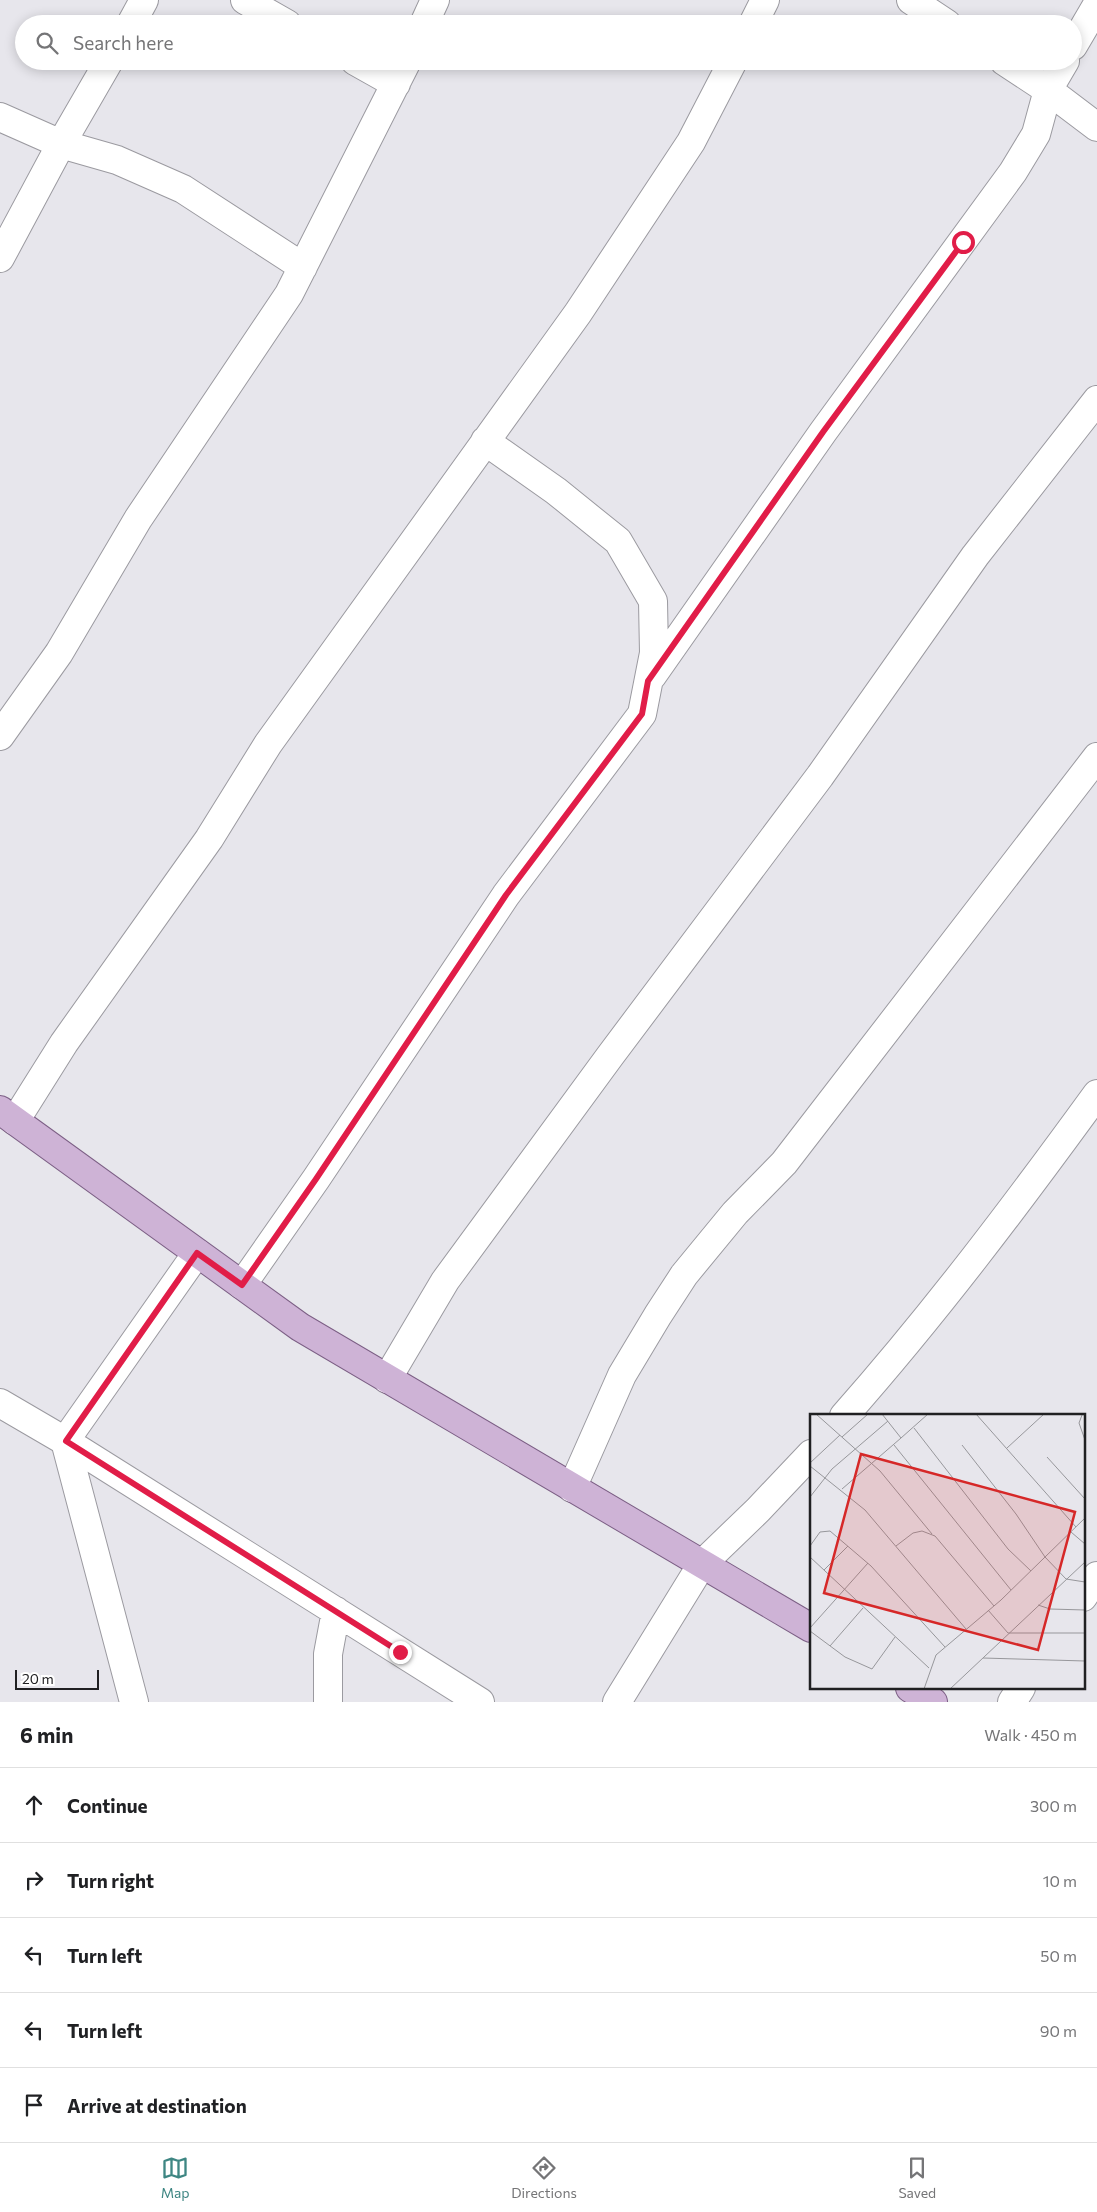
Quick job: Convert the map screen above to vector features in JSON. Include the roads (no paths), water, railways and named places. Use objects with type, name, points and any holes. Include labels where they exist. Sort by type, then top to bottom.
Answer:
[{"type":"main road","points":[[8,1116],[300,1328],[810,1627]]},
{"type":"main road","points":[[913,1690],[933,1702]]},
{"type":"street","points":[[135,15],[144,0]]},
{"type":"street","points":[[245,0],[271,15]]},
{"type":"street","points":[[428,15],[435,0]]},
{"type":"street","points":[[758,15],[766,0]]},
{"type":"street","points":[[911,0],[934,15]]},
{"type":"street","points":[[1082,31],[1097,5]]},
{"type":"street","points":[[0,258],[60,144],[104,70]]},
{"type":"street","points":[[8,1116],[69,1035],[209,839],[268,744],[578,313],[680,158],[728,70]]},
{"type":"street","points":[[1018,70],[1097,127]]},
{"type":"street","points":[[648,681],[823,432],[1013,172],[1036,134],[1048,90],[1059,70]]},
{"type":"street","points":[[0,736],[59,653],[138,519],[289,294],[401,73]]},
{"type":"street","points":[[0,117],[60,144],[117,160],[183,189],[303,267]]},
{"type":"street","points":[[387,1379],[457,1265],[610,1056],[820,776],[975,556],[1097,400]]},
{"type":"street","points":[[242,1285],[316,1179],[506,895],[642,714],[654,653],[653,601],[618,541],[556,491],[485,441]]},
{"type":"street","points":[[572,1488],[622,1375],[684,1275],[735,1213],[784,1163],[1097,757]]},
{"type":"street","points":[[846,1414],[890,1363],[966,1269],[1048,1163],[1097,1094]]},
{"type":"street","points":[[134,1702],[66,1441],[197,1253]]},
{"type":"street","points":[[0,1403],[66,1441],[480,1702]]},
{"type":"street","points":[[617,1702],[702,1564],[758,1510],[810,1455]]},
{"type":"street","points":[[1084,1596],[1097,1576]]},
{"type":"street","points":[[328,1702],[328,1654],[336,1611]]},
{"type":"street","points":[[1012,1702],[1020,1690]]}]
